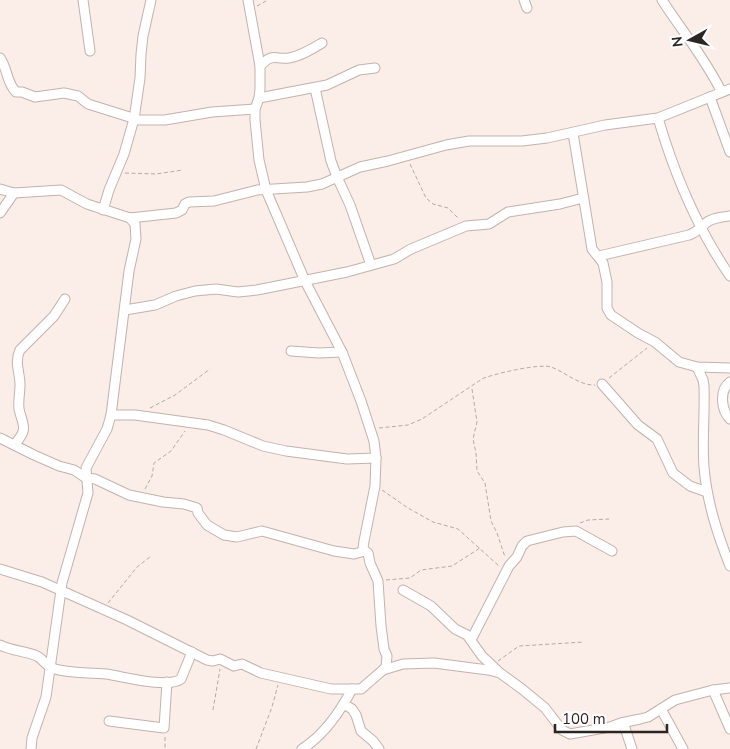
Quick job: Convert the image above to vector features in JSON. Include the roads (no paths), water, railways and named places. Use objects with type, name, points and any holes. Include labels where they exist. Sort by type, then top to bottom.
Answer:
[{"type":"street","points":[[83,0],[90,52]]},
{"type":"street","points":[[102,210],[117,172],[134,119],[140,78],[140,54],[151,0]]},
{"type":"street","points":[[0,190],[14,193],[62,190],[87,204],[130,218],[176,213],[182,210],[185,204],[189,202],[214,201],[244,193],[322,184],[360,167],[446,145],[469,141],[547,138],[605,126],[658,118],[726,90],[662,0]]},
{"type":"street","points":[[249,4],[260,66],[259,98],[255,109],[259,160],[266,190],[305,281],[342,352],[370,428],[376,458],[375,486],[363,548],[370,556],[370,562],[378,581],[381,626],[384,649],[387,656],[384,670]]},
{"type":"street","points":[[260,66],[266,60],[275,56],[288,58],[308,51],[322,43]]},
{"type":"street","points":[[0,58],[4,63],[9,84],[16,92],[22,92],[35,97],[64,93],[78,96],[88,104],[134,119],[165,120],[212,112],[255,109]]},
{"type":"street","points":[[259,98],[327,85],[359,70],[375,68]]},
{"type":"street","points":[[315,88],[331,161],[350,204],[371,265]]},
{"type":"street","points":[[710,97],[730,152]]},
{"type":"street","points":[[658,118],[679,180],[701,229],[730,276]]},
{"type":"street","points":[[573,133],[592,249],[603,263],[607,308],[612,315],[655,342],[679,362],[697,366],[730,368]]},
{"type":"street","points":[[0,214],[14,193]]},
{"type":"street","points":[[125,310],[155,305],[176,296],[195,291],[216,289],[238,292],[305,281],[371,265],[394,258],[466,226],[489,224],[508,212],[560,204],[583,198]]},
{"type":"street","points":[[599,256],[672,240],[701,229],[711,220],[730,216]]},
{"type":"street","points":[[31,749],[32,738],[46,697],[61,592],[88,494],[87,463],[107,429],[111,415],[129,270],[136,239],[135,224],[130,218]]},
{"type":"street","points":[[14,445],[20,438],[24,427],[19,409],[20,384],[17,355],[54,316],[65,299]]},
{"type":"street","points":[[291,351],[342,352]]},
{"type":"street","points":[[697,366],[704,386],[704,465],[707,492],[716,528],[730,566]]},
{"type":"street","points":[[730,382],[724,389],[723,402],[725,413],[730,419]]},
{"type":"street","points":[[602,384],[638,425],[656,439],[672,473],[690,486],[707,492]]},
{"type":"street","points":[[111,415],[135,415],[192,422],[224,430],[263,446],[286,451],[347,459],[376,458]]},
{"type":"street","points":[[0,438],[59,466],[74,470],[86,478],[95,479],[140,498],[184,504],[197,508],[202,520],[224,535],[237,537],[262,531],[340,552],[354,554],[365,551]]},
{"type":"street","points":[[471,640],[508,570],[522,546],[527,542],[576,531],[612,551]]},
{"type":"street","points":[[0,569],[42,582],[103,609],[208,660],[220,659],[231,665],[242,664],[253,670],[331,689],[362,689],[384,670],[403,664],[426,662],[500,673]]},
{"type":"street","points":[[404,590],[431,606],[455,629],[464,633],[491,665],[545,708],[566,733],[576,734],[621,726],[625,728],[632,749]]},
{"type":"street","points":[[0,645],[11,651],[36,656],[49,667],[84,673],[106,674],[137,681],[177,682],[181,679],[192,652]]},
{"type":"street","points":[[109,721],[164,728],[167,682]]},
{"type":"street","points":[[610,727],[648,717],[675,700],[713,690],[730,688]]},
{"type":"street","points":[[302,749],[327,727],[344,704],[352,689]]},
{"type":"street","points":[[713,690],[730,729]]},
{"type":"street","points":[[344,704],[352,709],[361,731],[379,749]]},
{"type":"street","points":[[661,709],[683,749]]}]
